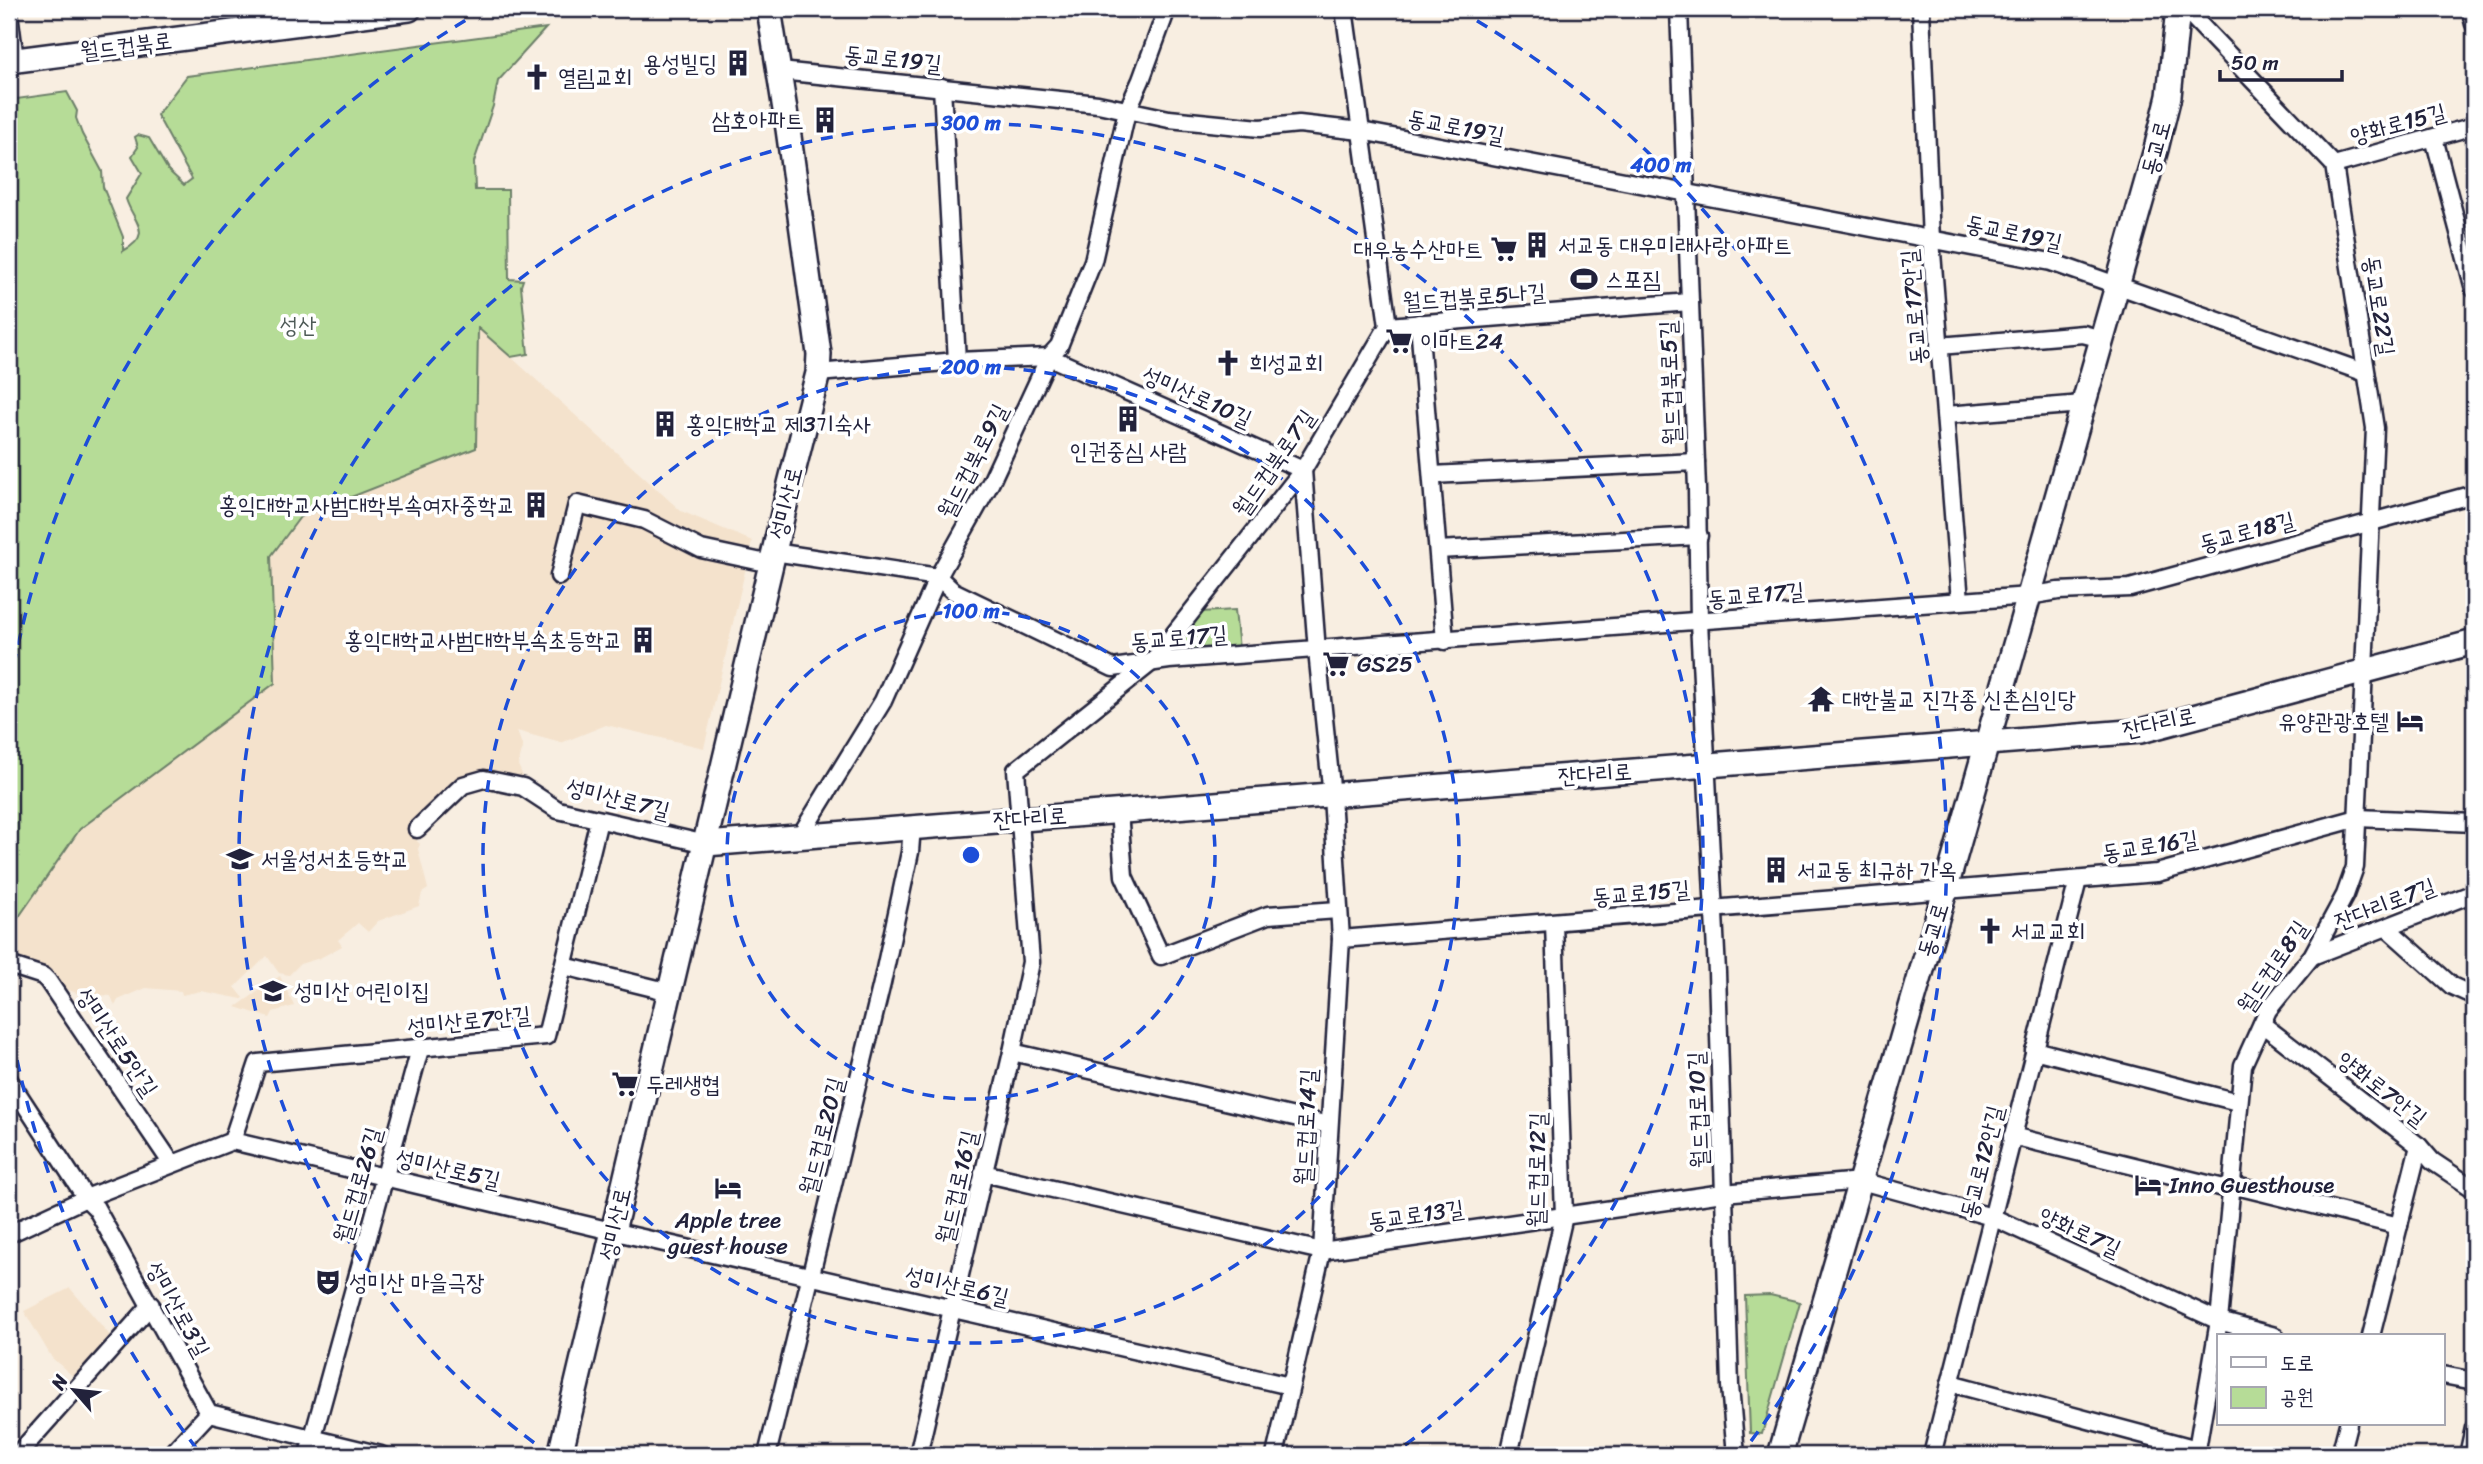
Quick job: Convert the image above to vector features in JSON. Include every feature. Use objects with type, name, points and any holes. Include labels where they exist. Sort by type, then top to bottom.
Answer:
[{"type":"street","name":"월드컵북로","points":[[12,61],[409,9]]},
{"type":"street","name":"성미산로","points":[[560,1455],[818,373],[818,341],[769,9]]},
{"type":"street","name":"월드컵북로9길","points":[[800,836],[883,701],[938,577],[991,482],[1049,356],[1059,346],[1093,261],[1127,111],[1167,9]]},
{"type":"street","points":[[1344,9],[1388,326]]},
{"type":"street","name":"월드컵북로5길","points":[[1679,9],[1706,764]]},
{"type":"street","name":"동교로17안길","points":[[1921,9],[1931,240],[1960,601]]},
{"type":"street","name":"동교로","points":[[1780,1455],[1945,891],[2157,149],[2169,96],[2178,9]]},
{"type":"street","points":[[2185,9],[2334,165]]},
{"type":"street","points":[[2470,9],[2474,23]]},
{"type":"street","points":[[9,13],[12,61]]},
{"type":"street","name":"동교로19길","points":[[779,71],[1098,104],[1169,119],[1260,128],[1299,124],[1361,131],[2051,262],[2117,284]]},
{"type":"street","points":[[942,87],[957,361]]},
{"type":"street","name":"양화로15길","points":[[2334,165],[2474,126]]},
{"type":"street","points":[[2434,138],[2474,289]]},
{"type":"street","name":"동교로22길","points":[[2334,165],[2375,428],[2363,670]]},
{"type":"street","points":[[2117,284],[2366,373]]},
{"type":"street","name":"월드컵북로5나길","points":[[1388,326],[1690,303]]},
{"type":"street","points":[[1419,323],[1445,641]]},
{"type":"street","name":"월드컵북로7길","points":[[1020,819],[1016,770],[1152,662],[1303,470],[1388,326]]},
{"type":"street","points":[[1939,346],[2083,334],[2102,339]]},
{"type":"street","name":"성미산로10길","points":[[818,373],[1049,356],[1303,470]]},
{"type":"street","points":[[1947,415],[2083,404]]},
{"type":"street","name":"월드컵북로5길","points":[[1433,475],[1696,462]]},
{"type":"street","points":[[1303,470],[1332,796]]},
{"type":"street","name":"동교로18길","points":[[2029,596],[2058,591],[2130,588],[2474,494]]},
{"type":"street","name":"동교로17길","points":[[559,576],[577,504],[644,520],[701,549],[938,577],[953,591],[1113,668],[1152,662],[2029,596]]},
{"type":"street","points":[[1438,550],[1699,536]]},
{"type":"street","name":"잔다리로","points":[[705,844],[2140,731],[2474,642]]},
{"type":"street","name":"월드컵로8길","points":[[2218,1334],[2243,1065],[2269,1010],[2312,956],[2345,895],[2355,867],[2363,670]]},
{"type":"street","name":"월드컵로10길","points":[[1706,764],[1714,910],[1730,1386],[1736,1455]]},
{"type":"street","name":"성미산로7길","points":[[417,829],[463,785],[484,779],[523,787],[558,810],[705,844]]},
{"type":"street","name":"월드컵로14길","points":[[1275,1455],[1322,1251],[1341,939],[1332,796]]},
{"type":"street","points":[[1119,811],[1124,876],[1161,956],[1268,915],[1338,909]]},
{"type":"street","points":[[2358,818],[2474,823]]},
{"type":"street","name":"동교로16길","points":[[1945,891],[2157,873],[2358,818]]},
{"type":"street","name":"월드컵로16길","points":[[918,1455],[1031,962],[1020,819]]},
{"type":"street","name":"성미산로7안길","points":[[232,1141],[258,1063],[546,1036],[599,820]]},
{"type":"street","name":"월드컵로20길","points":[[768,1455],[879,997],[910,852],[912,826]]},
{"type":"street","name":"동교로12안길","points":[[1931,1455],[2078,880]]},
{"type":"street","name":"동교로15길","points":[[1341,939],[1945,891]]},
{"type":"street","name":"잔다리로7길","points":[[2312,956],[2474,893]]},
{"type":"street","name":"월드컵로12길","points":[[1509,1455],[1564,1216],[1554,923]]},
{"type":"street","points":[[2387,928],[2452,986],[2474,996]]},
{"type":"street","name":"성미산로5안길","points":[[9,965],[43,976],[48,981],[172,1164]]},
{"type":"street","points":[[564,966],[670,992]]},
{"type":"street","name":"양화로7안길","points":[[2262,1024],[2419,1146],[2432,1161],[2474,1189]]},
{"type":"street","name":"월드컵로26길","points":[[308,1455],[420,1049]]},
{"type":"street","points":[[2034,1050],[2238,1102]]},
{"type":"street","points":[[1012,1052],[1329,1125]]},
{"type":"street","name":"성미산로3길","points":[[9,1080],[86,1198],[96,1208],[209,1413]]},
{"type":"street","points":[[2012,1136],[2224,1188],[2232,1185],[2399,1226]]},
{"type":"street","points":[[9,1234],[86,1198],[232,1141]]},
{"type":"street","name":"성미산로5길","points":[[232,1141],[613,1231]]},
{"type":"street","points":[[2372,1334],[2419,1146]]},
{"type":"street","name":"동교로13길","points":[[983,1173],[1322,1251],[1723,1193],[1861,1181]]},
{"type":"street","name":"양화로7길","points":[[1861,1181],[1992,1217],[2220,1321],[2268,1334]]},
{"type":"street","name":"성미산로6길","points":[[613,1231],[1290,1386]]},
{"type":"street","points":[[17,1455],[150,1304]]},
{"type":"street","name":"월드컵로8길","points":[[1950,1383],[2196,1452],[2217,1337]]},
{"type":"street","points":[[2444,1375],[2474,1381]]},
{"type":"street","points":[[170,1455],[209,1413],[381,1455]]},
{"type":"street","points":[[2340,1455],[2347,1426]]},
{"type":"street","points":[[2468,1455],[2474,1428]]},
{"type":"shaded area","points":[[478,327],[681,511],[752,541],[704,748],[606,725],[561,743],[517,731],[523,748],[518,765],[526,783],[484,771],[457,779],[415,822],[417,841],[420,844],[418,849],[428,889],[422,893],[419,906],[378,921],[368,932],[358,923],[338,940],[342,946],[320,958],[300,964],[289,975],[279,973],[267,956],[235,987],[244,998],[242,999],[201,991],[182,995],[181,991],[146,988],[118,1000],[115,1006],[111,996],[77,993],[62,988],[9,957],[9,931],[80,830],[274,683],[271,556],[300,517],[476,447]]},
{"type":"shaded area","name":"성미산 어린이집","points":[[280,976],[294,1006],[273,1012],[270,1018],[236,1007]]},
{"type":"shaded area","points":[[70,1288],[112,1338],[76,1379],[52,1358],[24,1311]]},
{"type":"green space","name":"성산","points":[[546,28],[498,81],[493,106],[474,162],[475,190],[508,190],[509,279],[523,280],[521,286],[528,354],[511,357],[478,328],[476,448],[300,517],[271,556],[275,683],[80,829],[9,931],[9,100],[67,92],[77,111],[76,118],[82,134],[102,171],[103,187],[123,237],[123,251],[133,245],[140,233],[126,199],[142,173],[132,156],[138,147],[135,137],[138,135],[149,138],[168,170],[184,185],[192,179],[157,115],[187,76]]},
{"type":"green space","points":[[1235,610],[1239,649],[1184,653],[1177,642],[1201,612]]},
{"type":"green space","points":[[1770,1295],[1800,1302],[1762,1434],[1750,1433],[1745,1296]]},
{"type":"place","name":"용성빌딩","points":[[738,63]]},
{"type":"place","name":"열림교회","points":[[537,77]]},
{"type":"place","name":"삼호아파트","points":[[825,120]]},
{"type":"place","name":"서교동 대우미래사랑 아파트","points":[[1537,245]]},
{"type":"place","name":"대우농수산마트","points":[[1504,249]]},
{"type":"place","name":"스포짐","points":[[1584,279]]},
{"type":"place","name":"이마트24","points":[[1399,341]]},
{"type":"place","name":"희성교회","points":[[1228,363]]},
{"type":"place","name":"인권중심 사람","points":[[1128,419]]},
{"type":"place","name":"홍익대학교 제3기숙사","points":[[665,424]]},
{"type":"place","name":"홍익대학교사범대학부속여자중학교","points":[[536,505]]},
{"type":"place","name":"홍익대학교사범대학부속초등학교","points":[[643,640]]},
{"type":"place","name":"GS25","points":[[1336,664]]},
{"type":"place","name":"대한불교 진각종 신촌심인당","points":[[1821,699]]},
{"type":"place","name":"유양관광호텔","points":[[2410,721]]},
{"type":"place","name":"서울성서초등학교","points":[[240,859]]},
{"type":"place","name":"서교동 최규하 가옥","points":[[1776,870]]},
{"type":"place","name":"서교교회","points":[[1990,931]]},
{"type":"place","name":"성미산 어린이집","points":[[273,991]]},
{"type":"place","name":"두레생협","points":[[625,1084]]},
{"type":"place","name":"Inno Guesthouse","points":[[2148,1185]]},
{"type":"place","name":"Apple tree guest house","points":[[728,1188]]},
{"type":"place","name":"성미산 마을극장","points":[[328,1282]]}]
